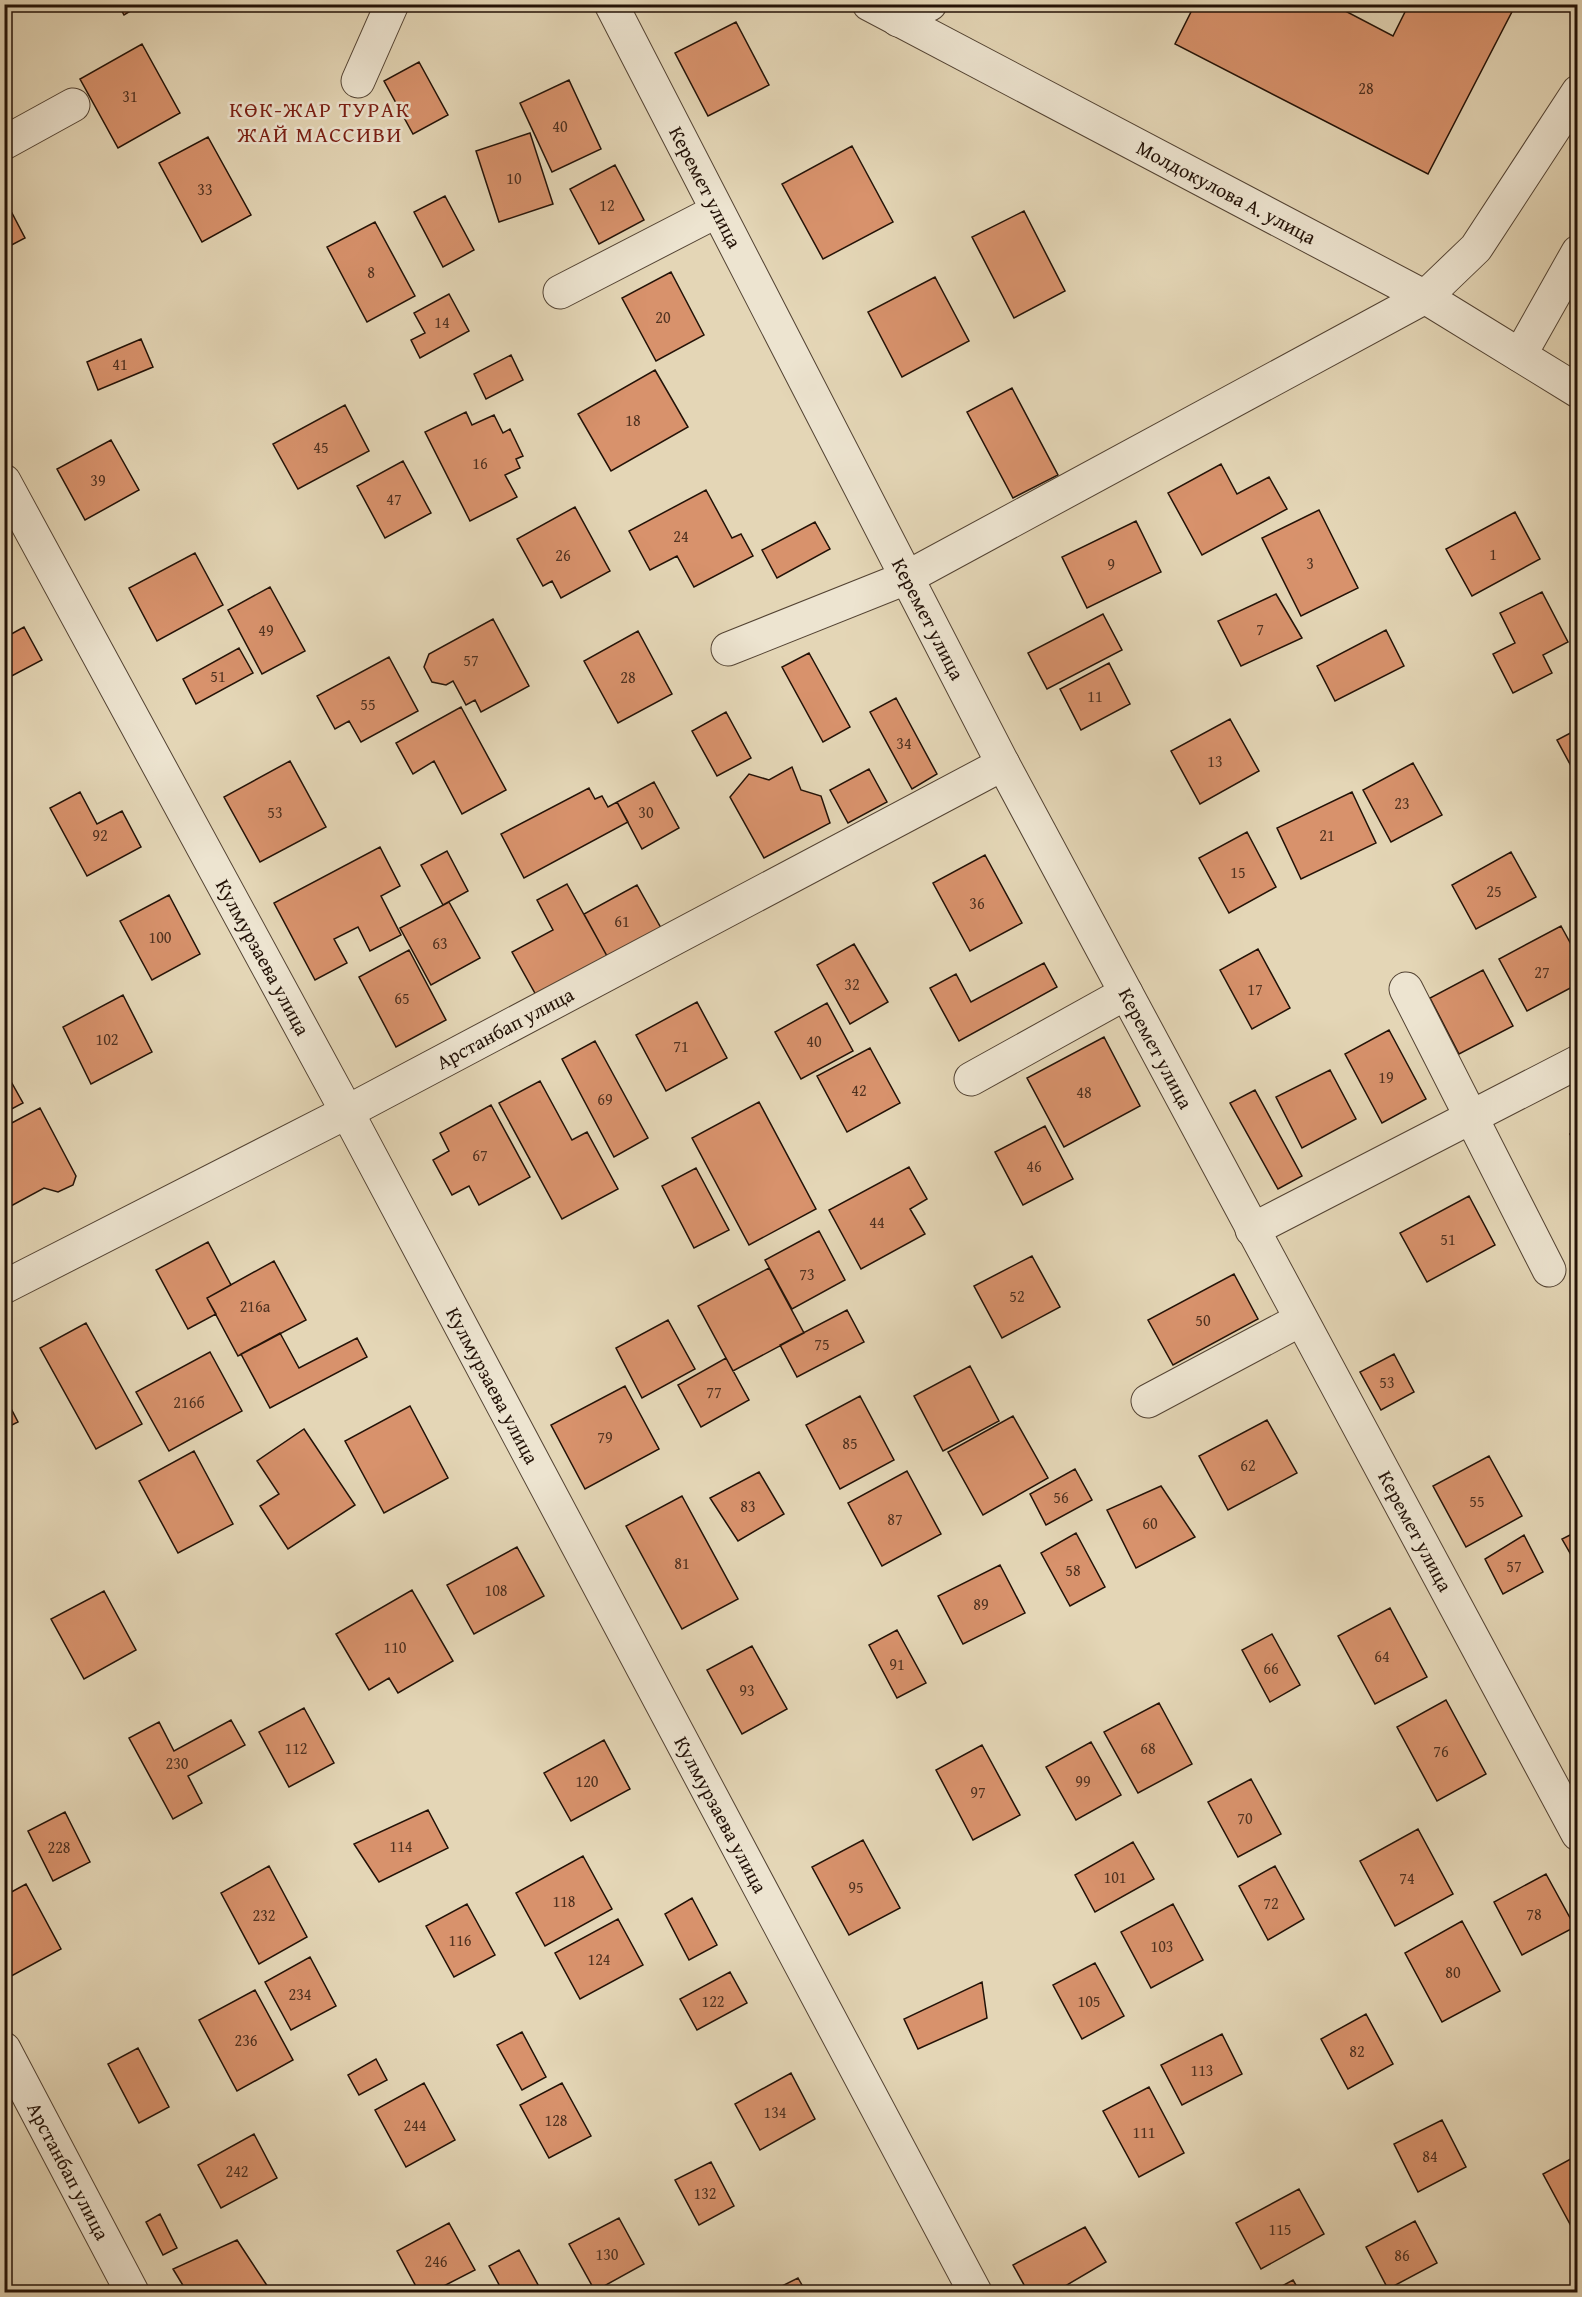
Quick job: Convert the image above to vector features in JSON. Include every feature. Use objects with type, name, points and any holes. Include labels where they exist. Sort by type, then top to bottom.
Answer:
[{"type":"street","points":[[358,81],[392,4]]},
{"type":"street","name":"Керемет улица","points":[[611,4],[1004,764],[1300,1320],[1578,1834]]},
{"type":"street","name":"Молдокулова А. улица","points":[[869,4],[1425,297],[1578,391]]},
{"type":"street","points":[[898,20],[930,4]]},
{"type":"street","points":[[728,650],[906,578],[1425,297],[1476,248],[1578,92]]},
{"type":"street","points":[[4,143],[73,105]]},
{"type":"street","points":[[560,292],[717,211]]},
{"type":"street","points":[[1520,356],[1578,252]]},
{"type":"street","name":"Кулмурзаева улица","points":[[4,481],[347,1112],[975,2292]]},
{"type":"street","name":"Арстанбап улица","points":[[4,1287],[347,1112],[1004,764]]},
{"type":"street","points":[[1406,989],[1549,1270]]},
{"type":"street","points":[[971,1079],[1126,993]]},
{"type":"street","points":[[1252,1230],[1578,1062]]},
{"type":"street","points":[[1148,1401],[1300,1320]]},
{"type":"street","name":"Арстанбап улица","points":[[4,2049],[132,2292]]},
{"type":"building","points":[[118,4],[142,4],[124,15]]},
{"type":"building","points":[[1195,4],[1332,4],[1393,36],[1409,4],[1516,4],[1428,174],[1175,44]]},
{"type":"building","points":[[736,22],[769,85],[708,116],[675,53]]},
{"type":"building","points":[[142,44],[180,113],[118,148],[80,79]]},
{"type":"building","points":[[419,62],[448,115],[413,134],[384,81]]},
{"type":"building","points":[[569,80],[601,149],[552,172],[520,103]]},
{"type":"building","points":[[530,133],[553,204],[499,222],[476,151]]},
{"type":"building","points":[[208,137],[251,215],[202,242],[159,163]]},
{"type":"building","points":[[852,146],[893,222],[823,259],[782,184]]},
{"type":"building","points":[[615,165],[644,220],[599,244],[570,189]]},
{"type":"building","points":[[445,196],[474,250],[443,267],[414,212]]},
{"type":"building","points":[[1024,211],[1065,291],[1014,318],[972,237]]},
{"type":"building","points":[[12,213],[25,238],[4,249],[4,216]]},
{"type":"building","points":[[375,222],[415,296],[367,322],[327,247]]},
{"type":"building","points":[[671,272],[704,335],[656,361],[622,298]]},
{"type":"building","points":[[935,277],[969,341],[902,377],[868,312]]},
{"type":"building","points":[[449,294],[469,331],[420,358],[411,340],[425,333],[414,313]]},
{"type":"building","points":[[141,339],[153,367],[98,390],[87,362]]},
{"type":"building","points":[[511,355],[523,380],[486,399],[474,374]]},
{"type":"building","points":[[655,370],[688,427],[611,471],[578,414]]},
{"type":"building","points":[[1012,388],[1058,475],[1013,498],[967,412]]},
{"type":"building","points":[[345,405],[369,451],[298,489],[273,444]]},
{"type":"building","points":[[466,412],[472,425],[494,415],[503,433],[510,429],[523,456],[516,459],[520,468],[505,475],[517,497],[470,521],[425,432]]},
{"type":"building","points":[[111,440],[139,490],[85,520],[57,469]]},
{"type":"building","points":[[403,461],[431,513],[385,538],[357,486]]},
{"type":"building","points":[[1221,464],[1237,494],[1269,477],[1287,509],[1202,555],[1168,493]]},
{"type":"building","points":[[706,490],[732,538],[741,534],[753,556],[694,587],[677,556],[650,570],[629,531]]},
{"type":"building","points":[[575,507],[610,571],[561,598],[552,581],[543,586],[517,539]]},
{"type":"building","points":[[1319,510],[1358,588],[1301,616],[1262,538]]},
{"type":"building","points":[[1515,512],[1540,559],[1472,596],[1446,549]]},
{"type":"building","points":[[1136,521],[1161,572],[1087,608],[1062,557]]},
{"type":"building","points":[[815,522],[830,549],[777,578],[762,550]]},
{"type":"building","points":[[195,553],[223,605],[157,641],[129,588]]},
{"type":"building","points":[[270,587],[305,651],[262,674],[228,610]]},
{"type":"building","points":[[1542,592],[1568,642],[1543,655],[1552,673],[1513,693],[1493,654],[1515,643],[1500,613]]},
{"type":"building","points":[[1276,594],[1302,638],[1241,666],[1218,621]]},
{"type":"building","points":[[1103,614],[1122,650],[1047,689],[1028,653]]},
{"type":"building","points":[[493,619],[529,686],[481,712],[475,700],[466,705],[453,681],[446,685],[432,682],[424,667],[429,654]]},
{"type":"building","points":[[24,627],[42,660],[4,680],[4,638]]},
{"type":"building","points":[[1386,630],[1404,666],[1335,701],[1317,666]]},
{"type":"building","points":[[638,631],[672,694],[618,723],[584,661]]},
{"type":"building","points":[[239,648],[253,673],[196,704],[183,679]]},
{"type":"building","points":[[809,653],[850,727],[823,742],[782,667]]},
{"type":"building","points":[[389,657],[418,711],[361,742],[349,721],[335,729],[317,696]]},
{"type":"building","points":[[1109,663],[1130,704],[1081,730],[1060,689]]},
{"type":"building","points":[[896,698],[937,774],[912,789],[870,712]]},
{"type":"building","points":[[461,707],[506,790],[462,814],[434,761],[413,774],[396,743]]},
{"type":"building","points":[[726,712],[751,758],[717,776],[692,731]]},
{"type":"building","points":[[1230,719],[1259,771],[1200,804],[1171,751]]},
{"type":"building","points":[[1578,729],[1578,779],[1557,740]]},
{"type":"building","points":[[290,761],[326,827],[260,862],[224,797]]},
{"type":"building","points":[[1413,763],[1442,815],[1391,842],[1363,790]]},
{"type":"building","points":[[792,767],[801,790],[821,796],[830,823],[764,858],[730,797],[749,774],[769,780]]},
{"type":"building","points":[[869,769],[887,802],[848,823],[830,790]]},
{"type":"building","points":[[654,782],[679,828],[642,849],[617,802]]},
{"type":"building","points":[[589,788],[595,799],[602,796],[608,807],[617,802],[628,822],[524,878],[501,834]]},
{"type":"building","points":[[80,792],[97,824],[122,811],[141,847],[87,876],[50,808]]},
{"type":"building","points":[[1352,792],[1376,843],[1301,879],[1277,828]]},
{"type":"building","points":[[1247,832],[1276,887],[1229,913],[1199,858]]},
{"type":"building","points":[[380,847],[400,886],[381,896],[401,935],[370,951],[358,927],[334,939],[347,963],[315,980],[274,903]]},
{"type":"building","points":[[447,851],[468,891],[443,905],[421,865]]},
{"type":"building","points":[[1511,852],[1536,897],[1476,929],[1452,885]]},
{"type":"building","points":[[985,855],[1022,923],[970,951],[933,883]]},
{"type":"building","points":[[567,884],[607,956],[536,995],[512,952],[553,930],[537,900]]},
{"type":"building","points":[[637,885],[661,928],[607,956],[584,914]]},
{"type":"building","points":[[169,895],[200,954],[152,980],[120,921]]},
{"type":"building","points":[[449,902],[480,958],[431,985],[400,928]]},
{"type":"building","points":[[1561,926],[1578,957],[1578,984],[1527,1011],[1499,959]]},
{"type":"building","points":[[854,944],[888,1002],[850,1024],[817,965]]},
{"type":"building","points":[[1258,949],[1290,1008],[1252,1029],[1220,970]]},
{"type":"building","points":[[409,950],[446,1020],[396,1047],[359,977]]},
{"type":"building","points":[[1044,963],[1057,987],[959,1041],[930,988],[956,974],[971,1002]]},
{"type":"building","points":[[1483,970],[1513,1026],[1459,1054],[1430,998]]},
{"type":"building","points":[[123,995],[152,1052],[91,1084],[63,1027]]},
{"type":"building","points":[[697,1002],[727,1058],[666,1091],[636,1035]]},
{"type":"building","points":[[827,1003],[853,1051],[801,1079],[775,1032]]},
{"type":"building","points":[[1389,1030],[1426,1099],[1382,1123],[1345,1054]]},
{"type":"building","points":[[1104,1037],[1140,1106],[1064,1147],[1027,1078]]},
{"type":"building","points":[[595,1041],[648,1138],[614,1157],[562,1059]]},
{"type":"building","points":[[870,1048],[900,1103],[847,1132],[817,1076]]},
{"type":"building","points":[[4,1069],[23,1103],[4,1113]]},
{"type":"building","points":[[1330,1070],[1356,1119],[1302,1148],[1276,1097]]},
{"type":"building","points":[[540,1081],[572,1140],[587,1132],[618,1189],[562,1219],[499,1103]]},
{"type":"building","points":[[1255,1090],[1302,1176],[1278,1189],[1230,1103]]},
{"type":"building","points":[[759,1102],[816,1209],[749,1245],[692,1138]]},
{"type":"building","points":[[491,1105],[530,1177],[479,1205],[469,1186],[452,1195],[433,1160],[449,1151],[440,1133]]},
{"type":"building","points":[[40,1108],[76,1176],[73,1185],[58,1192],[44,1188],[11,1206],[4,1194],[4,1127]]},
{"type":"building","points":[[1045,1126],[1073,1179],[1023,1205],[995,1152]]},
{"type":"building","points":[[1578,1130],[1578,1149],[1570,1134]]},
{"type":"building","points":[[909,1167],[927,1199],[910,1209],[925,1234],[861,1269],[829,1210]]},
{"type":"building","points":[[696,1168],[729,1230],[694,1248],[662,1186]]},
{"type":"building","points":[[1469,1196],[1495,1245],[1427,1282],[1400,1233]]},
{"type":"building","points":[[819,1231],[845,1280],[792,1309],[765,1260]]},
{"type":"building","points":[[208,1242],[231,1285],[207,1298],[216,1314],[188,1329],[156,1270]]},
{"type":"building","points":[[1032,1256],[1060,1307],[1002,1338],[974,1286]]},
{"type":"building","points":[[274,1261],[306,1320],[238,1356],[207,1298]]},
{"type":"building","points":[[769,1268],[804,1333],[733,1371],[698,1306]]},
{"type":"building","points":[[1234,1274],[1258,1319],[1173,1365],[1148,1320]]},
{"type":"building","points":[[847,1310],[864,1342],[797,1377],[780,1345]]},
{"type":"building","points":[[668,1320],[695,1369],[642,1398],[616,1348]]},
{"type":"building","points":[[86,1323],[142,1424],[96,1449],[40,1348]]},
{"type":"building","points":[[280,1333],[299,1368],[357,1338],[367,1357],[270,1408],[241,1354]]},
{"type":"building","points":[[210,1352],[242,1411],[169,1451],[136,1392]]},
{"type":"building","points":[[1394,1354],[1414,1392],[1381,1410],[1360,1372]]},
{"type":"building","points":[[726,1358],[749,1400],[701,1427],[678,1385]]},
{"type":"building","points":[[970,1366],[999,1421],[943,1451],[914,1396]]},
{"type":"building","points":[[625,1386],[659,1449],[585,1489],[551,1425]]},
{"type":"building","points":[[4,1395],[18,1422],[4,1429]]},
{"type":"building","points":[[860,1396],[894,1460],[840,1489],[806,1425]]},
{"type":"building","points":[[410,1406],[448,1478],[384,1513],[345,1441]]},
{"type":"building","points":[[1013,1416],[1048,1478],[983,1515],[948,1452]]},
{"type":"building","points":[[1267,1420],[1297,1473],[1228,1510],[1199,1456]]},
{"type":"building","points":[[304,1429],[355,1505],[288,1549],[260,1506],[279,1494],[257,1461]]},
{"type":"building","points":[[194,1451],[233,1524],[178,1553],[139,1481]]},
{"type":"building","points":[[1489,1456],[1522,1516],[1466,1547],[1433,1486]]},
{"type":"building","points":[[1075,1469],[1092,1500],[1046,1525],[1030,1494]]},
{"type":"building","points":[[907,1471],[941,1534],[882,1566],[848,1503]]},
{"type":"building","points":[[759,1472],[784,1514],[738,1541],[710,1498]]},
{"type":"building","points":[[1161,1486],[1195,1537],[1136,1568],[1107,1510]]},
{"type":"building","points":[[682,1496],[738,1599],[682,1629],[626,1526]]},
{"type":"building","points":[[1578,1531],[1578,1567],[1562,1539]]},
{"type":"building","points":[[1076,1533],[1105,1587],[1070,1606],[1041,1553]]},
{"type":"building","points":[[1524,1535],[1543,1572],[1503,1594],[1485,1559]]},
{"type":"building","points":[[517,1547],[544,1596],[474,1634],[447,1585]]},
{"type":"building","points":[[1000,1565],[1025,1613],[963,1644],[938,1596]]},
{"type":"building","points":[[412,1590],[453,1661],[398,1693],[389,1678],[369,1690],[336,1634]]},
{"type":"building","points":[[104,1591],[136,1650],[84,1679],[51,1619]]},
{"type":"building","points":[[1390,1608],[1427,1677],[1375,1704],[1338,1636]]},
{"type":"building","points":[[897,1630],[926,1683],[897,1698],[869,1645]]},
{"type":"building","points":[[1272,1634],[1300,1685],[1270,1702],[1242,1650]]},
{"type":"building","points":[[752,1646],[787,1709],[742,1734],[707,1670]]},
{"type":"building","points":[[1446,1700],[1486,1774],[1437,1801],[1397,1727]]},
{"type":"building","points":[[1159,1703],[1192,1764],[1138,1793],[1104,1732]]},
{"type":"building","points":[[304,1708],[334,1763],[289,1787],[259,1732]]},
{"type":"building","points":[[231,1720],[245,1745],[188,1776],[202,1803],[173,1819],[129,1738],[159,1722],[174,1751]]},
{"type":"building","points":[[604,1740],[630,1789],[571,1821],[544,1773]]},
{"type":"building","points":[[1091,1742],[1121,1795],[1076,1820],[1046,1767]]},
{"type":"building","points":[[982,1745],[1020,1815],[973,1840],[936,1770]]},
{"type":"building","points":[[1251,1779],[1281,1834],[1238,1857],[1208,1802]]},
{"type":"building","points":[[428,1810],[448,1848],[379,1882],[354,1844]]},
{"type":"building","points":[[65,1812],[90,1862],[53,1881],[28,1831]]},
{"type":"building","points":[[1418,1829],[1453,1894],[1395,1926],[1360,1861]]},
{"type":"building","points":[[863,1840],[900,1908],[849,1935],[812,1867]]},
{"type":"building","points":[[1133,1842],[1154,1879],[1095,1912],[1075,1875]]},
{"type":"building","points":[[583,1856],[612,1909],[545,1946],[516,1893]]},
{"type":"building","points":[[269,1866],[307,1937],[259,1964],[221,1893]]},
{"type":"building","points":[[1275,1866],[1304,1919],[1268,1940],[1239,1886]]},
{"type":"building","points":[[1546,1874],[1575,1927],[1522,1955],[1494,1902]]},
{"type":"building","points":[[26,1884],[61,1949],[4,1980],[4,1896]]},
{"type":"building","points":[[692,1898],[717,1945],[689,1960],[665,1914]]},
{"type":"building","points":[[467,1904],[495,1955],[454,1977],[426,1926]]},
{"type":"building","points":[[1173,1904],[1203,1960],[1151,1988],[1121,1932]]},
{"type":"building","points":[[618,1919],[643,1965],[580,1999],[555,1953]]},
{"type":"building","points":[[1462,1921],[1500,1991],[1442,2022],[1405,1953]]},
{"type":"building","points":[[310,1957],[336,2006],[291,2030],[265,1982]]},
{"type":"building","points":[[1095,1963],[1124,2016],[1082,2039],[1053,1985]]},
{"type":"building","points":[[730,1972],[747,2003],[697,2030],[680,1999]]},
{"type":"building","points":[[982,1982],[987,2018],[918,2049],[904,2019]]},
{"type":"building","points":[[255,1990],[293,2060],[237,2091],[199,2020]]},
{"type":"building","points":[[1366,2014],[1393,2064],[1348,2089],[1321,2039]]},
{"type":"building","points":[[522,2032],[546,2077],[522,2090],[497,2045]]},
{"type":"building","points":[[1222,2034],[1242,2074],[1182,2105],[1161,2065]]},
{"type":"building","points":[[138,2048],[169,2107],[139,2123],[108,2064]]},
{"type":"building","points":[[376,2059],[387,2080],[359,2095],[348,2075]]},
{"type":"building","points":[[791,2073],[815,2119],[760,2150],[735,2104]]},
{"type":"building","points":[[424,2083],[455,2140],[406,2167],[375,2110]]},
{"type":"building","points":[[562,2083],[591,2136],[549,2158],[520,2105]]},
{"type":"building","points":[[1149,2087],[1184,2153],[1139,2177],[1103,2111]]},
{"type":"building","points":[[1442,2120],[1466,2167],[1418,2192],[1394,2144]]},
{"type":"building","points":[[254,2134],[277,2178],[221,2208],[198,2165]]},
{"type":"building","points":[[1578,2155],[1578,2239],[1543,2174]]},
{"type":"building","points":[[711,2162],[734,2206],[699,2225],[675,2180]]},
{"type":"building","points":[[1299,2189],[1324,2234],[1261,2269],[1236,2223]]},
{"type":"building","points":[[160,2214],[177,2248],[163,2255],[146,2222]]},
{"type":"building","points":[[619,2218],[644,2264],[595,2291],[569,2244]]},
{"type":"building","points":[[1415,2221],[1437,2263],[1388,2289],[1366,2247]]},
{"type":"building","points":[[449,2223],[475,2270],[432,2292],[419,2292],[397,2251]]},
{"type":"building","points":[[1085,2227],[1106,2262],[1055,2292],[1028,2292],[1013,2265]]},
{"type":"building","points":[[237,2240],[268,2287],[257,2292],[187,2292],[173,2269]]},
{"type":"building","points":[[519,2250],[542,2292],[503,2292],[489,2266]]},
{"type":"building","points":[[798,2278],[806,2292],[770,2292]]},
{"type":"building","points":[[1293,2280],[1300,2292],[1271,2292]]},
{"type":"district","name":"КӨК-ЖАР ТУРАК ЖАЙ МАССИВИ","points":[[320,122]]}]
